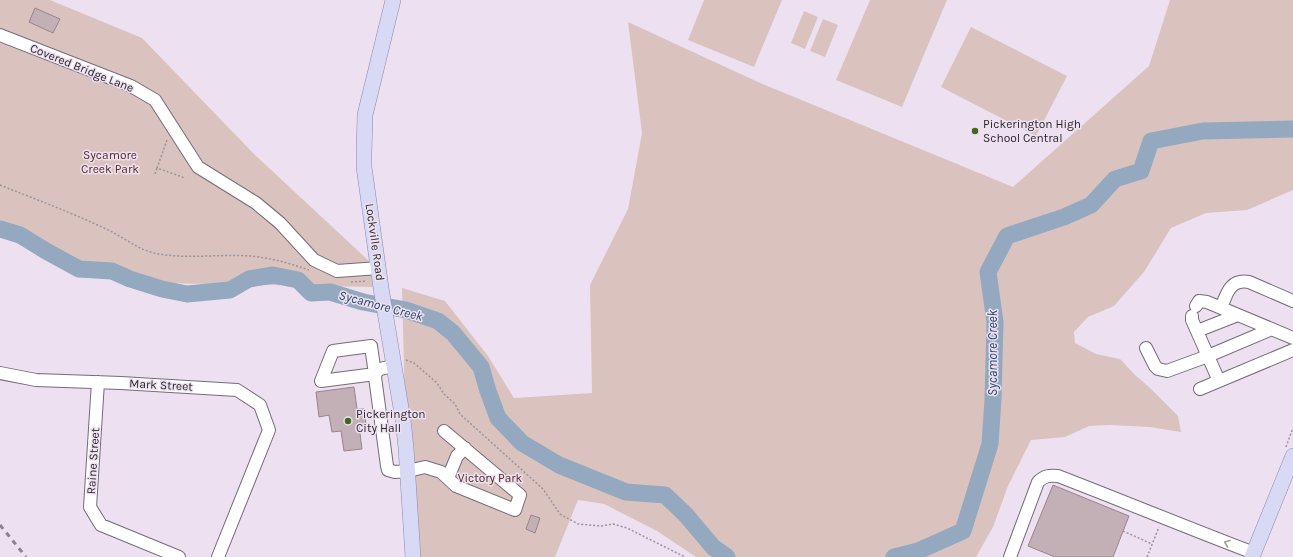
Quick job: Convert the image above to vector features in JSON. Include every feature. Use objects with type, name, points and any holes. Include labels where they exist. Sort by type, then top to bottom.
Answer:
[{"type":"main road","name":"Lockville Road","points":[[392,0],[364,125],[364,168],[379,268],[375,285],[394,360],[404,427],[413,557]]},
{"type":"main road","points":[[1253,555],[1293,456]]},
{"type":"street","name":"Covered Bridge Lane","points":[[0,35],[131,86],[155,100],[198,167],[256,203],[280,223],[314,260],[337,271],[379,268]]},
{"type":"street","points":[[1221,308],[1230,288],[1235,283],[1244,281],[1293,301]]},
{"type":"street","points":[[1219,381],[1192,320],[1194,311],[1199,301],[1202,300],[1293,338]]},
{"type":"street","points":[[1197,331],[1238,315]]},
{"type":"street","points":[[1146,348],[1154,366],[1158,369],[1167,371],[1208,356],[1272,329]]},
{"type":"street","points":[[394,360],[381,368],[375,374],[321,381],[333,351],[371,346],[375,374],[387,466],[388,470],[408,471],[424,467],[441,472],[456,486],[514,510],[520,495],[444,431]]},
{"type":"street","points":[[1200,389],[1293,350]]},
{"type":"street","name":"Mark Street","points":[[0,373],[36,380],[238,390],[260,405],[269,430],[221,556]]},
{"type":"street","name":"Raine Street","points":[[98,382],[90,507],[101,526],[179,557]]},
{"type":"street","points":[[448,478],[457,456],[465,448]]},
{"type":"street","points":[[1010,557],[1038,482],[1044,477],[1051,475],[1058,476],[1117,499],[1253,555]]},
{"type":"path","points":[[155,174],[168,137],[174,129]]},
{"type":"path","points":[[157,168],[185,178]]},
{"type":"path","points":[[0,184],[100,226],[138,248],[147,251],[159,254],[194,257],[243,256],[268,258],[286,262],[309,270]]},
{"type":"path","points":[[348,281],[375,285]]},
{"type":"path","points":[[394,360],[414,363],[437,383],[444,394],[455,404],[460,414],[543,489],[560,514],[578,524],[601,526],[613,524],[627,528],[685,557]]},
{"type":"path","points":[[1147,557],[1160,524]]},
{"type":"path","points":[[1123,531],[1152,544]]},
{"type":"green space","name":"Sycamore Creek Park","points":[[0,0],[50,0],[142,38],[254,154],[369,261],[373,287],[157,283],[73,269],[12,229],[0,226]]},
{"type":"green space","points":[[704,0],[782,0],[754,67],[688,40]]},
{"type":"green space","points":[[870,0],[947,0],[902,107],[836,80]]},
{"type":"green space","name":"Victory Park","points":[[1170,0],[1293,0],[1293,190],[1247,210],[1206,213],[1171,228],[1144,272],[1114,306],[1088,317],[1074,332],[1075,343],[1096,354],[1120,359],[1178,416],[1181,432],[1150,427],[1110,425],[1089,426],[1065,437],[1031,440],[1008,486],[993,527],[976,557],[696,557],[657,531],[604,504],[578,500],[555,557],[413,557],[406,448],[402,288],[445,301],[488,356],[514,398],[592,393],[590,285],[628,209],[642,133],[628,22],[758,82],[1013,187],[1149,66]]},
{"type":"green space","points":[[804,11],[818,17],[805,49],[791,43]]},
{"type":"green space","points":[[823,19],[838,25],[825,57],[810,51]]},
{"type":"green space","points":[[971,27],[1067,76],[1036,136],[941,87]]},
{"type":"building","points":[[35,8],[60,19],[53,33],[29,22]]},
{"type":"building","name":"Pickerington City Hall","points":[[354,387],[357,409],[364,409],[366,425],[359,426],[362,449],[344,451],[341,431],[332,432],[329,415],[319,417],[316,392]]},
{"type":"building","points":[[1053,485],[1129,516],[1113,557],[1055,557],[1028,546]]},
{"type":"building","points":[[531,515],[540,518],[535,533],[526,529]]},
{"type":"waterway","name":"Sycamore Creek","points":[[894,557],[918,551],[963,531],[990,444],[995,322],[988,272],[1007,236],[1064,217],[1091,205],[1115,179],[1141,171],[1151,141],[1203,131],[1293,129]]},
{"type":"waterway","name":"Sycamore Creek","points":[[0,229],[20,235],[79,269],[112,271],[130,279],[162,289],[187,294],[230,290],[249,279],[273,275],[298,280],[311,293],[330,292],[363,302],[406,310],[438,321],[453,333],[481,367],[498,418],[522,443],[559,465],[626,492],[665,495],[686,515],[713,547],[727,557]]},
{"type":"railway","points":[[0,525],[26,557]]},
{"type":"place","name":"Pickerington High School Central","points":[[975,131]]},
{"type":"place","name":"Pickerington City Hall","points":[[348,421]]}]
